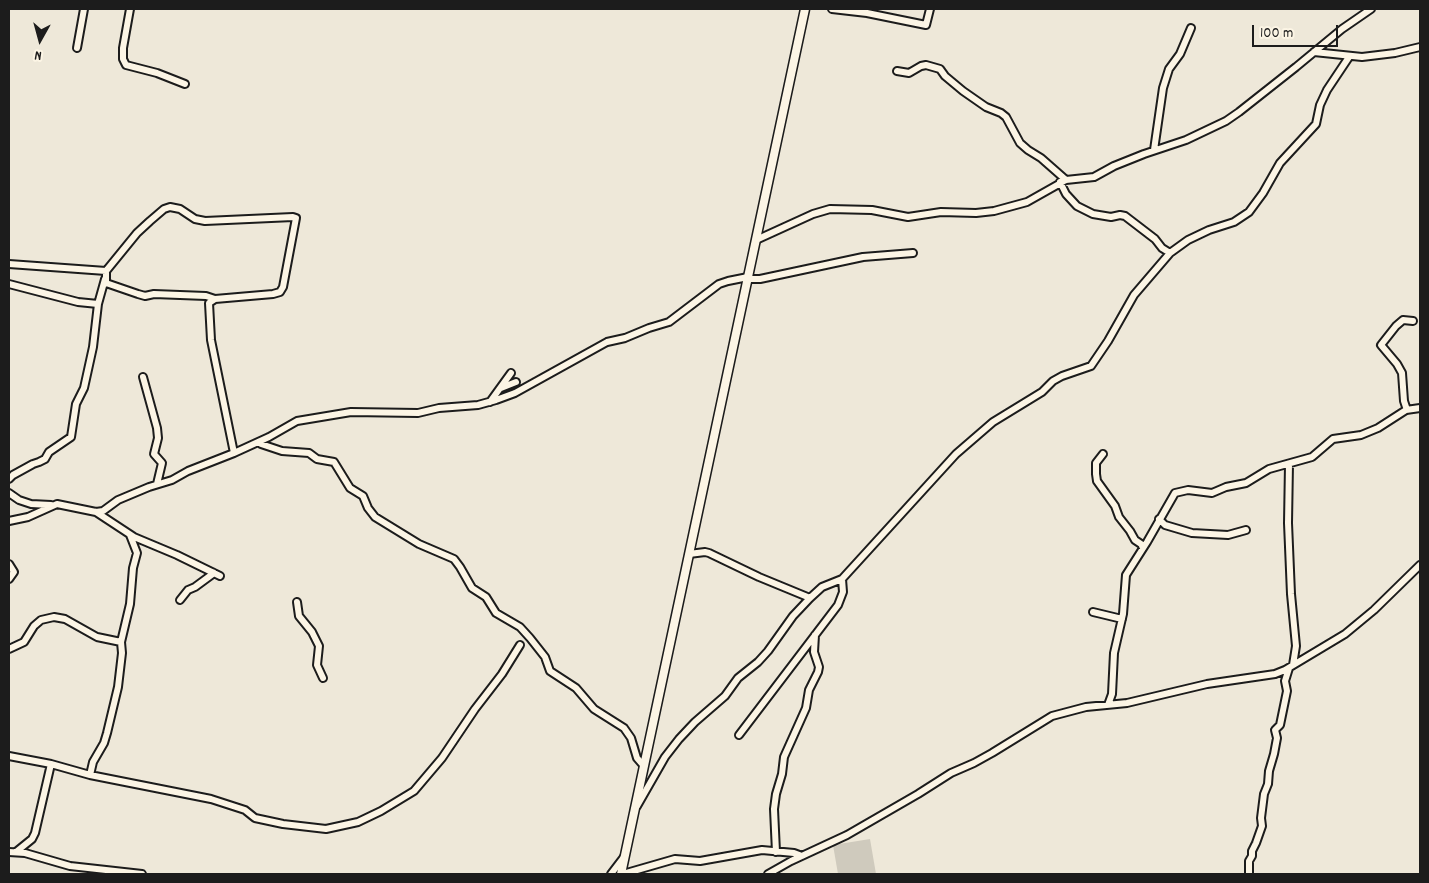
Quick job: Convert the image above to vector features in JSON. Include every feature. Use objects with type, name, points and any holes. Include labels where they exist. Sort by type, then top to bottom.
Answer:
[{"type":"street","points":[[77,48],[84,9]]},
{"type":"street","points":[[130,9],[122,59],[126,65],[157,73],[185,84]]},
{"type":"street","points":[[802,856],[794,853],[762,850],[700,861],[675,859],[649,868],[625,873],[624,861],[805,9]]},
{"type":"street","points":[[832,9],[867,13],[926,24],[930,9]]},
{"type":"street","points":[[756,240],[813,214],[830,209],[872,210],[908,217],[941,212],[976,214],[1028,202],[1063,181],[1094,177],[1114,166],[1186,140],[1226,121],[1342,29],[1371,9]]},
{"type":"street","points":[[1154,150],[1163,88],[1169,69],[1180,54],[1191,28]]},
{"type":"street","points":[[1314,52],[1349,57],[1375,56],[1420,47]]},
{"type":"street","points":[[636,808],[665,757],[679,739],[725,696],[738,678],[758,662],[793,616],[810,598],[822,587],[842,579],[956,454],[993,422],[1042,392],[1062,376],[1091,366],[1108,341],[1134,295],[1170,253],[1188,240],[1209,230],[1234,222],[1249,212],[1260,198],[1280,163],[1316,124],[1320,105],[1327,90],[1349,57]]},
{"type":"street","points":[[897,70],[909,73],[926,65],[940,69],[945,76],[963,91],[986,107],[1001,113],[1006,118],[1020,142],[1028,150],[1041,158],[1063,181],[1066,194],[1077,206],[1093,214],[1111,217],[1126,216],[1170,253]]},
{"type":"street","points":[[9,479],[13,475],[45,459],[49,452],[71,437],[76,404],[84,388],[93,347],[98,304],[106,274],[137,233],[150,220],[164,209],[170,207],[180,209],[195,219],[205,221],[296,218],[283,287],[280,292],[215,299],[206,296],[172,294],[145,296],[106,283],[106,274]]},
{"type":"street","points":[[96,512],[103,510],[118,500],[172,480],[192,469],[234,454],[297,421],[351,412],[418,413],[439,408],[478,405],[515,393],[607,342],[625,338],[669,322],[719,284],[728,280],[760,279],[863,258],[913,252]]},
{"type":"street","points":[[9,264],[106,274]]},
{"type":"street","points":[[9,284],[78,302],[98,304]]},
{"type":"street","points":[[215,299],[209,303],[211,340],[234,454]]},
{"type":"street","points":[[1408,410],[1404,401],[1402,373],[1381,345],[1403,320],[1413,321]]},
{"type":"street","points":[[490,402],[511,373]]},
{"type":"street","points":[[143,377],[157,428],[158,438],[154,454],[162,463],[157,484]]},
{"type":"street","points":[[500,388],[516,382]]},
{"type":"street","points":[[1108,704],[1112,694],[1115,642],[1122,619],[1126,575],[1177,491],[1188,490],[1212,493],[1226,487],[1246,483],[1269,469],[1312,457],[1333,439],[1351,438],[1371,432],[1408,410],[1420,408]]},
{"type":"street","points":[[259,442],[282,451],[309,453],[318,459],[334,462],[350,488],[364,496],[368,508],[375,518],[419,544],[446,554],[456,560],[472,588],[486,597],[496,613],[520,627],[530,638],[545,658],[550,671],[576,688],[594,709],[624,728],[631,738],[637,758],[644,766]]},
{"type":"street","points":[[1103,454],[1096,463],[1098,481],[1134,540],[1142,544],[1143,548]]},
{"type":"street","points":[[1249,874],[1249,861],[1262,826],[1264,794],[1268,784],[1269,771],[1277,738],[1275,730],[1280,725],[1287,691],[1286,681],[1296,646],[1291,594],[1288,524],[1289,464]]},
{"type":"street","points":[[9,493],[19,500],[31,504],[64,504],[96,512],[130,535],[217,574],[188,590],[180,600]]},
{"type":"street","points":[[9,521],[28,517],[52,505]]},
{"type":"street","points":[[1159,519],[1165,525]]},
{"type":"street","points":[[1155,527],[1165,525],[1192,532],[1222,535],[1232,535],[1246,530]]},
{"type":"street","points":[[90,775],[93,762],[104,743],[118,687],[122,653],[121,642],[130,604],[133,568],[137,553],[130,535]]},
{"type":"street","points":[[690,554],[709,553],[759,577],[810,598]]},
{"type":"street","points":[[9,564],[14,572],[9,579]]},
{"type":"street","points":[[768,874],[847,835],[952,773],[992,753],[1052,716],[1086,707],[1134,701],[1207,684],[1275,674],[1345,634],[1420,565]]},
{"type":"street","points":[[739,735],[838,605],[843,592],[842,579]]},
{"type":"street","points":[[297,602],[298,616],[312,632],[319,646],[317,664],[323,678]]},
{"type":"street","points":[[1093,612],[1122,619]]},
{"type":"street","points":[[9,649],[24,642],[34,626],[41,620],[54,617],[65,619],[97,637],[121,642]]},
{"type":"street","points":[[776,852],[774,809],[776,794],[782,774],[784,757],[806,708],[810,690],[818,672],[819,667],[814,652],[816,635]]},
{"type":"street","points":[[9,756],[51,764],[90,775],[211,799],[245,810],[255,818],[282,824],[326,829],[358,822],[381,811],[414,791],[442,758],[474,708],[502,674],[520,645]]},
{"type":"street","points":[[16,852],[32,839],[35,833],[51,764]]},
{"type":"street","points":[[9,852],[16,852],[58,863],[142,874]]},
{"type":"street","points":[[611,874],[624,861]]},
{"type":"street","points":[[58,863],[65,869],[66,873]]},
{"type":"shaded area","points":[[870,839],[876,874],[838,874],[833,845]]}]
